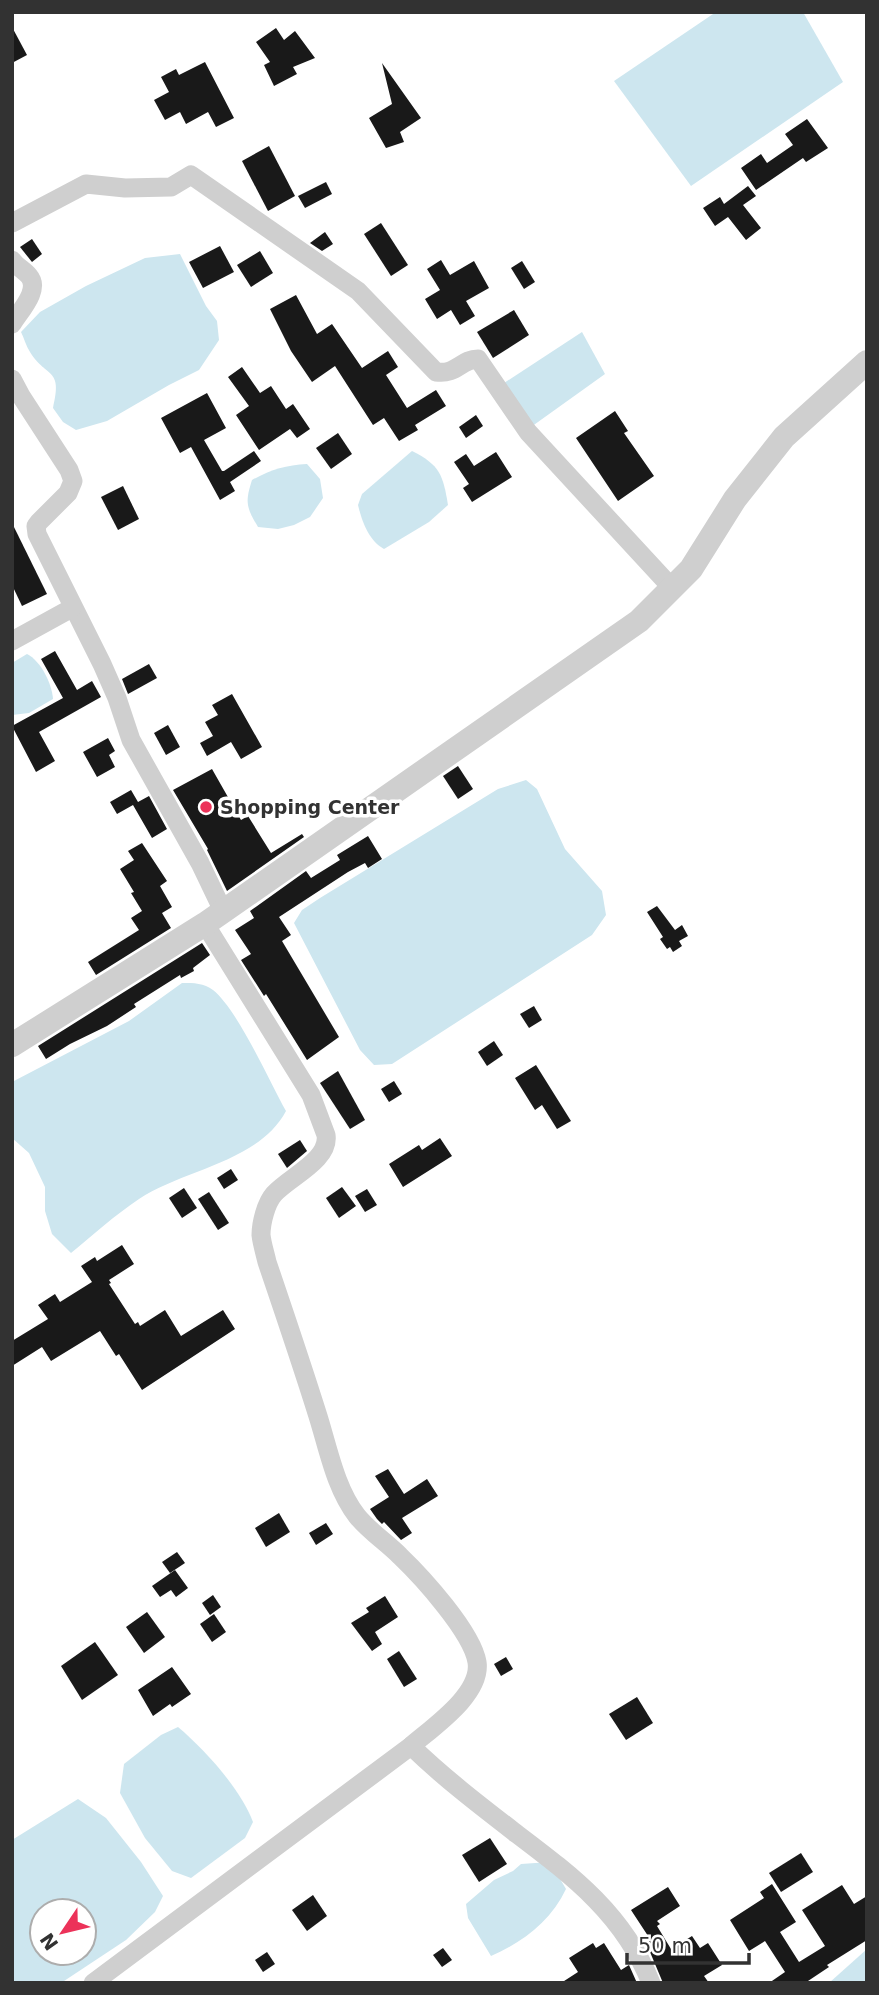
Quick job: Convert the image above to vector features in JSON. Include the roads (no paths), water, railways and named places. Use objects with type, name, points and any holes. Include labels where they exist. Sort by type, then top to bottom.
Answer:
[{"type":"street","points":[[12,223],[86,184],[125,188],[171,187],[191,175],[358,291],[436,372],[452,372],[472,359],[478,359],[528,432],[673,589]]},
{"type":"street","points":[[12,260],[29,276],[33,290],[12,324]]},
{"type":"street","points":[[12,1045],[214,918],[639,621],[691,569],[735,499],[784,437],[867,362]]},
{"type":"street","points":[[12,379],[69,470],[73,481],[68,493],[36,526],[37,534],[107,675],[131,740],[200,863],[214,918],[311,1095],[326,1135],[327,1142],[321,1154],[272,1195],[264,1213],[261,1234],[267,1262],[347,1502],[359,1519],[402,1558],[461,1625],[477,1662],[473,1684],[465,1697],[411,1746],[93,1983]]},
{"type":"street","points":[[12,641],[72,608]]},
{"type":"street","points":[[411,1746],[437,1772],[579,1881],[614,1918],[632,1943],[651,1983]]},
{"type":"water","points":[[716,12],[803,12],[843,82],[691,186],[614,81]]},
{"type":"water","points":[[180,254],[206,306],[217,321],[219,340],[199,370],[107,421],[76,430],[63,422],[53,408],[55,379],[30,352],[21,332],[40,312],[86,286],[145,258]]},
{"type":"water","points":[[582,332],[605,374],[531,427],[504,383]]},
{"type":"water","points":[[412,451],[429,461],[439,472],[448,505],[429,522],[384,549],[370,535],[358,505],[362,494]]},
{"type":"water","points":[[307,464],[320,479],[323,498],[310,517],[278,529],[258,527],[248,504],[252,480],[278,469]]},
{"type":"water","points":[[27,654],[45,674],[53,699],[29,713],[12,715],[12,663]]},
{"type":"water","points":[[526,780],[537,789],[565,849],[602,891],[606,915],[592,935],[392,1064],[374,1065],[360,1050],[294,923],[302,910],[320,898],[498,789]]},
{"type":"water","points":[[182,983],[206,986],[223,1000],[243,1029],[286,1111],[274,1128],[258,1142],[139,1199],[71,1253],[52,1234],[45,1211],[45,1187],[29,1153],[12,1138],[12,1082],[129,1021]]},
{"type":"water","points":[[178,1727],[221,1770],[240,1796],[253,1822],[245,1838],[191,1878],[172,1871],[145,1838],[120,1793],[124,1764],[161,1735]]},
{"type":"water","points":[[78,1799],[106,1818],[141,1862],[163,1896],[155,1912],[126,1940],[98,1959],[98,1897],[28,1897],[28,1967],[85,1967],[61,1983],[12,1983],[12,1840]]},
{"type":"water","points":[[550,1862],[566,1889],[560,1900],[535,1929],[491,1956],[468,1918],[466,1904],[494,1880],[521,1864]]},
{"type":"water","points":[[867,1949],[867,1983],[829,1983]]},
{"type":"place","name":"Shopping Center","points":[[206,807]]}]
